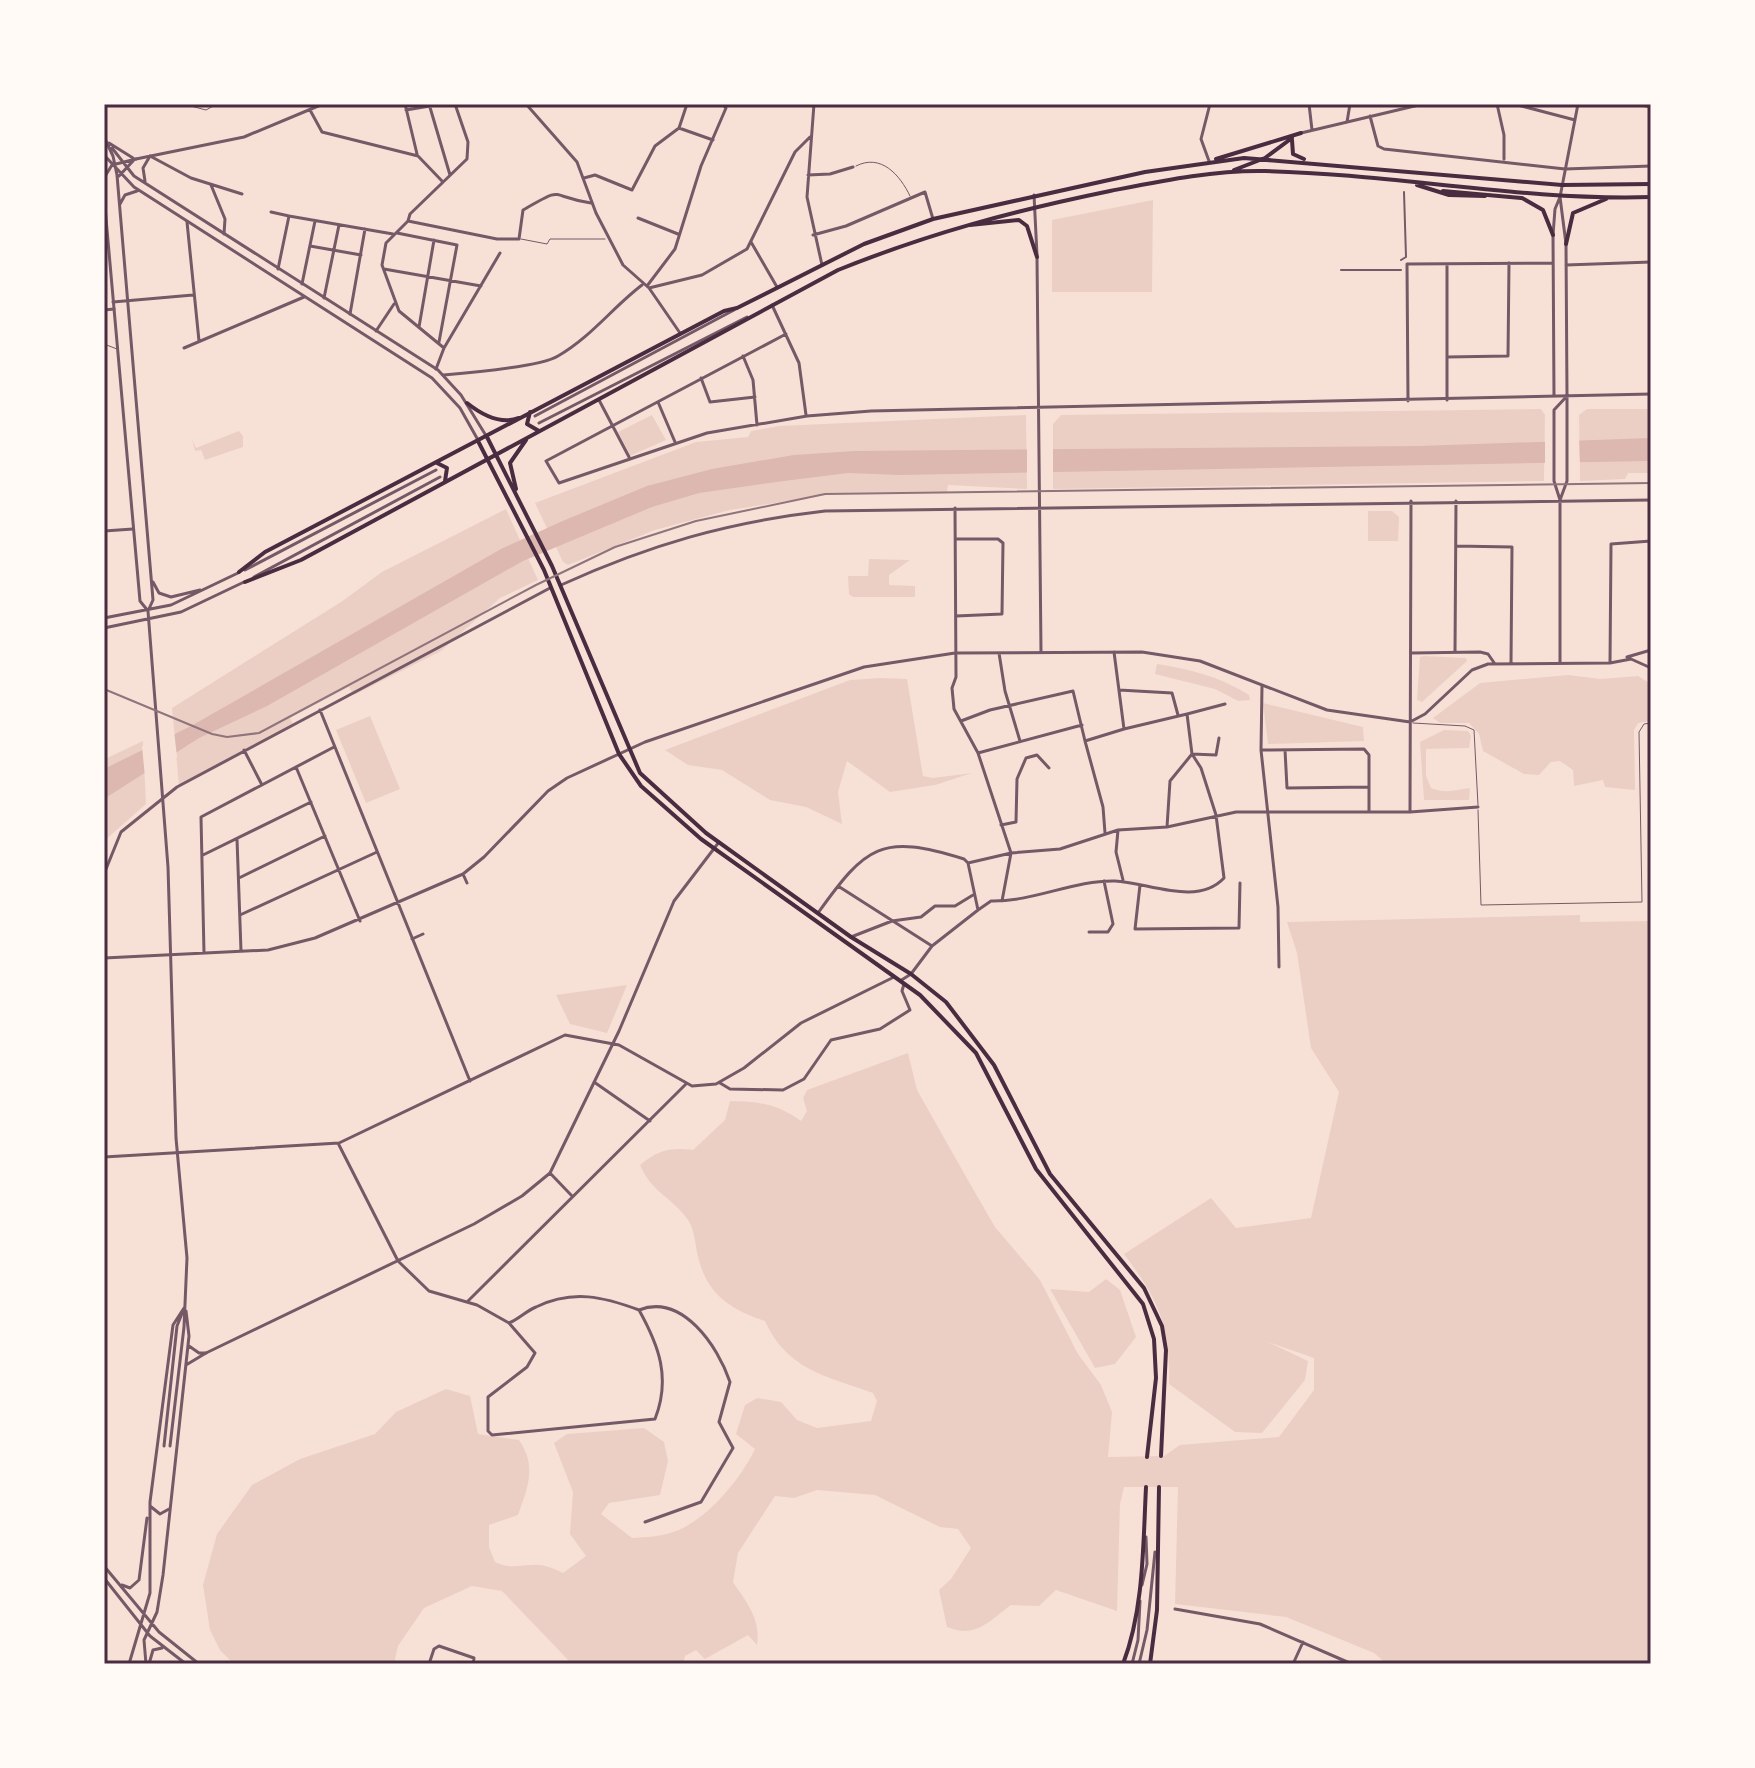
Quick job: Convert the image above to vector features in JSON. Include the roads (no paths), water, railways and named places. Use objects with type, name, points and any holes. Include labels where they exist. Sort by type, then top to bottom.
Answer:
[{"type":"main road","points":[[467,403],[504,421],[534,414],[724,311],[737,308],[864,244],[933,219],[1034,195],[1209,161],[1301,133]]},
{"type":"main road","points":[[1229,172],[1265,158],[1301,133]]},
{"type":"main road","points":[[1294,137],[1290,143],[1293,154],[1318,163]]},
{"type":"main road","points":[[1209,161],[1265,158],[1562,185],[1651,184]]},
{"type":"main road","points":[[245,582],[301,560],[838,270],[919,237],[1036,206],[1229,172],[1278,172],[1560,197],[1651,197]]},
{"type":"main road","points":[[1415,183],[1424,189],[1443,191],[1449,195],[1521,198]]},
{"type":"main road","points":[[1509,192],[1543,210],[1553,235]]},
{"type":"main road","points":[[1566,244],[1573,213],[1608,198]]},
{"type":"main road","points":[[956,227],[1019,220],[1027,226],[1037,257]]},
{"type":"main road","points":[[534,414],[527,424],[535,430],[542,430]]},
{"type":"main road","points":[[239,572],[265,552],[525,415]]},
{"type":"main road","points":[[487,437],[561,585],[628,750],[646,781],[719,842],[851,937],[911,974],[946,1002],[984,1050],[1050,1174],[1144,1288],[1162,1326],[1166,1350],[1161,1456]]},
{"type":"main road","points":[[518,496],[510,463],[528,438]]},
{"type":"main road","points":[[478,441],[516,510],[544,570],[619,754],[657,803],[714,848],[894,977],[952,1024],[976,1053],[1036,1169],[1143,1304],[1152,1329],[1155,1366],[1147,1457]]},
{"type":"main road","points":[[433,463],[447,468],[449,476],[443,483]]},
{"type":"main road","points":[[1123,1664],[1133,1633],[1138,1599],[1146,1487]]},
{"type":"main road","points":[[1150,1664],[1157,1610],[1155,1552],[1159,1487]]},
{"type":"street","points":[[104,178],[113,165],[122,161],[244,137],[323,104]]},
{"type":"street","points":[[405,104],[418,156],[443,183]]},
{"type":"street","points":[[406,110],[442,104]]},
{"type":"street","points":[[444,348],[403,315],[395,303],[384,269],[385,246],[408,221],[410,214],[467,159],[469,146],[455,104]]},
{"type":"street","points":[[526,104],[577,162],[592,203],[623,265],[646,286],[680,333]]},
{"type":"street","points":[[584,178],[595,175],[632,190],[655,146],[679,128],[687,104]]},
{"type":"street","points":[[646,286],[671,257],[726,108],[722,104]]},
{"type":"street","points":[[814,104],[807,197],[822,265]]},
{"type":"street","points":[[1209,161],[1201,139],[1210,104]]},
{"type":"street","points":[[1309,104],[1312,130]]},
{"type":"street","points":[[1347,122],[1350,104]]},
{"type":"street","points":[[1301,133],[1423,104]]},
{"type":"street","points":[[1497,104],[1504,135],[1504,161]]},
{"type":"street","points":[[1514,104],[1575,120]]},
{"type":"street","points":[[1554,397],[1555,209],[1578,104]]},
{"type":"street","points":[[1637,104],[1651,107]]},
{"type":"street","points":[[430,105],[450,175]]},
{"type":"street","points":[[310,110],[322,132],[418,156]]},
{"type":"street","points":[[1370,116],[1378,146],[1384,149],[1565,169],[1651,166]]},
{"type":"street","points":[[679,128],[713,140]]},
{"type":"street","points":[[443,375],[556,358],[608,318],[621,299],[646,286],[702,275],[740,254],[751,242],[795,152],[810,137]]},
{"type":"street","points":[[104,138],[136,159]]},
{"type":"street","points":[[104,138],[126,167],[147,184],[436,369],[467,403],[487,437]]},
{"type":"street","points":[[104,138],[113,165],[119,208],[153,600],[148,611]]},
{"type":"street","points":[[104,155],[120,174],[187,222],[432,378],[460,408],[478,441]]},
{"type":"street","points":[[147,184],[143,172],[150,156]]},
{"type":"street","points":[[150,156],[166,167],[242,194]]},
{"type":"street","points":[[117,188],[120,174],[136,159]]},
{"type":"street","points":[[808,175],[853,167]]},
{"type":"street","points":[[210,184],[225,219],[224,234]]},
{"type":"street","points":[[119,208],[128,193],[143,192]]},
{"type":"street","points":[[813,235],[846,226],[925,192],[933,219]]},
{"type":"street","points":[[1401,260],[1406,257],[1404,192]]},
{"type":"street","points":[[408,221],[497,239],[519,239],[523,210],[545,195],[563,194],[592,203]]},
{"type":"street","points":[[1034,195],[1041,652]]},
{"type":"street","points":[[104,196],[140,601],[148,611],[149,619],[163,797],[177,1155],[187,1258],[170,1446]]},
{"type":"street","points":[[1560,197],[1566,244],[1567,396],[1567,481],[1560,500]]},
{"type":"street","points":[[271,212],[457,245],[439,342]]},
{"type":"street","points":[[278,269],[289,216]]},
{"type":"street","points":[[638,218],[678,234]]},
{"type":"street","points":[[302,284],[315,221]]},
{"type":"street","points":[[187,222],[199,341]]},
{"type":"street","points":[[324,298],[339,225]]},
{"type":"street","points":[[350,314],[365,229]]},
{"type":"street","points":[[419,327],[434,240]]},
{"type":"street","points":[[751,242],[778,288]]},
{"type":"street","points":[[310,246],[361,255]]},
{"type":"street","points":[[436,369],[444,348],[500,253]]},
{"type":"street","points":[[1566,265],[1651,262]]},
{"type":"street","points":[[1447,357],[1508,356],[1509,263]]},
{"type":"street","points":[[1408,401],[1407,264],[1553,263]]},
{"type":"street","points":[[1447,264],[1447,400]]},
{"type":"street","points":[[104,267],[111,270]]},
{"type":"street","points":[[384,269],[481,286]]},
{"type":"street","points":[[1341,270],[1401,270]]},
{"type":"street","points":[[113,302],[195,295]]},
{"type":"street","points":[[184,348],[304,297]]},
{"type":"street","points":[[376,331],[395,303]]},
{"type":"street","points":[[772,305],[799,363],[807,416]]},
{"type":"street","points":[[534,414],[737,308]]},
{"type":"street","points":[[104,310],[114,309]]},
{"type":"street","points":[[539,423],[747,317]]},
{"type":"street","points":[[786,334],[546,461],[559,483],[675,442],[807,416],[1651,394]]},
{"type":"street","points":[[743,356],[753,380],[757,425]]},
{"type":"street","points":[[701,378],[710,402],[755,397]]},
{"type":"street","points":[[1560,663],[1560,500],[1554,481],[1554,415],[1567,396]]},
{"type":"street","points":[[599,400],[630,457]]},
{"type":"street","points":[[658,402],[675,442]]},
{"type":"street","points":[[104,618],[148,611],[204,589],[436,470]]},
{"type":"street","points":[[104,628],[181,612],[245,582],[440,477]]},
{"type":"street","points":[[561,585],[616,559],[736,523],[834,511],[1651,500]]},
{"type":"street","points":[[1410,812],[1411,501]]},
{"type":"street","points":[[1455,652],[1456,501]]},
{"type":"street","points":[[955,508],[956,677],[951,696],[978,753],[1011,853],[1002,901]]},
{"type":"street","points":[[104,531],[133,529]]},
{"type":"street","points":[[955,539],[998,539],[1003,543],[1002,614],[956,616]]},
{"type":"street","points":[[1610,663],[1611,544],[1651,541]]},
{"type":"street","points":[[1456,546],[1512,547],[1511,663]]},
{"type":"street","points":[[149,551],[159,593],[171,597],[204,589]]},
{"type":"street","points":[[104,874],[121,832],[163,797],[244,750],[550,588]]},
{"type":"street","points":[[104,958],[241,951],[297,944],[360,921],[463,874],[484,857],[548,791],[619,754],[864,667],[955,653],[1142,652],[1200,661],[1327,710],[1410,722],[1425,714],[1472,670],[1511,663],[1610,663],[1651,650]]},
{"type":"street","points":[[1114,652],[1124,729]]},
{"type":"street","points":[[999,653],[1020,741]]},
{"type":"street","points":[[1410,653],[1488,654],[1495,664]]},
{"type":"street","points":[[1624,658],[1651,668]]},
{"type":"street","points":[[1262,686],[1261,750],[1279,967]]},
{"type":"street","points":[[1119,690],[1172,693],[1179,716]]},
{"type":"street","points":[[961,721],[1073,691],[1103,807],[1106,834]]},
{"type":"street","points":[[1085,741],[1225,704]]},
{"type":"street","points":[[320,710],[470,1081]]},
{"type":"street","points":[[720,1082],[730,1089],[772,1092],[796,1085],[831,1040],[880,1029],[910,1010],[902,983],[932,946],[982,904],[1104,881],[1177,891],[1222,882],[1226,870],[1216,815],[1201,768],[1192,754],[1187,714]]},
{"type":"street","points":[[978,753],[1082,725]]},
{"type":"street","points":[[1192,754],[1216,755],[1219,738]]},
{"type":"street","points":[[204,953],[201,817],[334,747]]},
{"type":"street","points":[[1261,750],[1364,749],[1369,755],[1369,811]]},
{"type":"street","points":[[244,750],[262,785]]},
{"type":"street","points":[[1285,750],[1287,788],[1369,787]]},
{"type":"street","points":[[1167,827],[1170,781],[1192,754]]},
{"type":"street","points":[[1001,825],[1016,822],[1017,779],[1026,758],[1037,755],[1049,768]]},
{"type":"street","points":[[296,767],[360,921]]},
{"type":"street","points":[[202,856],[311,802]]},
{"type":"street","points":[[818,913],[859,860],[891,846],[904,845],[949,854],[968,863],[1011,853],[1060,849],[1118,830],[1167,827],[1216,815],[1410,812],[1478,807]]},
{"type":"street","points":[[1118,830],[1116,852],[1120,876],[1125,882]]},
{"type":"street","points":[[238,879],[325,836]]},
{"type":"street","points":[[237,839],[241,951]]},
{"type":"street","points":[[186,1365],[522,1196],[550,1173],[613,1042],[674,901],[719,842]]},
{"type":"street","points":[[240,915],[377,852]]},
{"type":"street","points":[[968,863],[978,910]]},
{"type":"street","points":[[463,874],[467,883]]},
{"type":"street","points":[[1089,932],[1108,932],[1113,924],[1104,881]]},
{"type":"street","points":[[1140,885],[1135,929],[1239,928],[1240,883]]},
{"type":"street","points":[[838,886],[932,946]]},
{"type":"street","points":[[851,937],[892,921],[921,917],[935,906],[955,906],[974,895]]},
{"type":"street","points":[[412,939],[423,934]]},
{"type":"street","points":[[104,1157],[339,1143],[565,1035],[613,1042],[686,1084],[705,1086],[720,1082],[801,1023],[894,977]]},
{"type":"street","points":[[594,1082],[650,1122]]},
{"type":"street","points":[[467,1302],[686,1084]]},
{"type":"street","points":[[339,1143],[398,1261],[429,1291],[467,1302],[509,1323],[535,1353],[527,1367],[488,1397],[488,1431],[492,1435],[655,1419],[665,1391],[659,1345],[639,1310],[599,1295],[562,1299],[536,1307],[509,1323]]},
{"type":"street","points":[[550,1173],[573,1197]]},
{"type":"street","points":[[639,1310],[652,1305],[671,1309],[707,1336],[730,1382],[719,1422],[733,1448],[701,1502],[645,1522]]},
{"type":"street","points":[[148,1664],[143,1643],[160,1600],[186,1365],[188,1315],[184,1308]]},
{"type":"street","points":[[164,1446],[177,1326],[184,1308]]},
{"type":"street","points":[[111,1575],[129,1588],[138,1582],[173,1325],[184,1308]]},
{"type":"street","points":[[517,1331],[515,1324],[518,1319]]},
{"type":"street","points":[[188,1345],[199,1353],[206,1353]]},
{"type":"street","points":[[150,1502],[152,1509],[161,1514],[171,1505]]},
{"type":"street","points":[[129,1664],[145,1615],[150,1585],[150,1502]]},
{"type":"street","points":[[1132,1664],[1147,1564],[1145,1516]]},
{"type":"street","points":[[1139,1664],[1155,1552]]},
{"type":"street","points":[[104,1566],[152,1624],[199,1664]]},
{"type":"street","points":[[104,1578],[147,1632],[186,1664]]},
{"type":"street","points":[[1175,1609],[1260,1624],[1303,1640],[1352,1664]]},
{"type":"street","points":[[1293,1664],[1303,1640]]},
{"type":"street","points":[[429,1664],[434,1649],[439,1646],[474,1658],[473,1664]]},
{"type":"street","points":[[148,1664],[155,1648],[170,1653]]},
{"type":"lane","points":[[183,104],[206,110],[217,104]]},
{"type":"lane","points":[[853,167],[862,163],[881,163],[893,170],[911,197]]},
{"type":"lane","points":[[519,239],[547,244],[550,239],[608,238]]},
{"type":"lane","points":[[104,344],[117,349]]},
{"type":"lane","points":[[1410,722],[1465,726],[1474,730],[1481,905],[1642,902],[1639,732],[1644,724],[1651,723]]},
{"type":"tram line","points":[[104,689],[212,734],[227,737],[259,733],[536,585],[615,547],[696,521],[825,494],[1651,483]]}]
